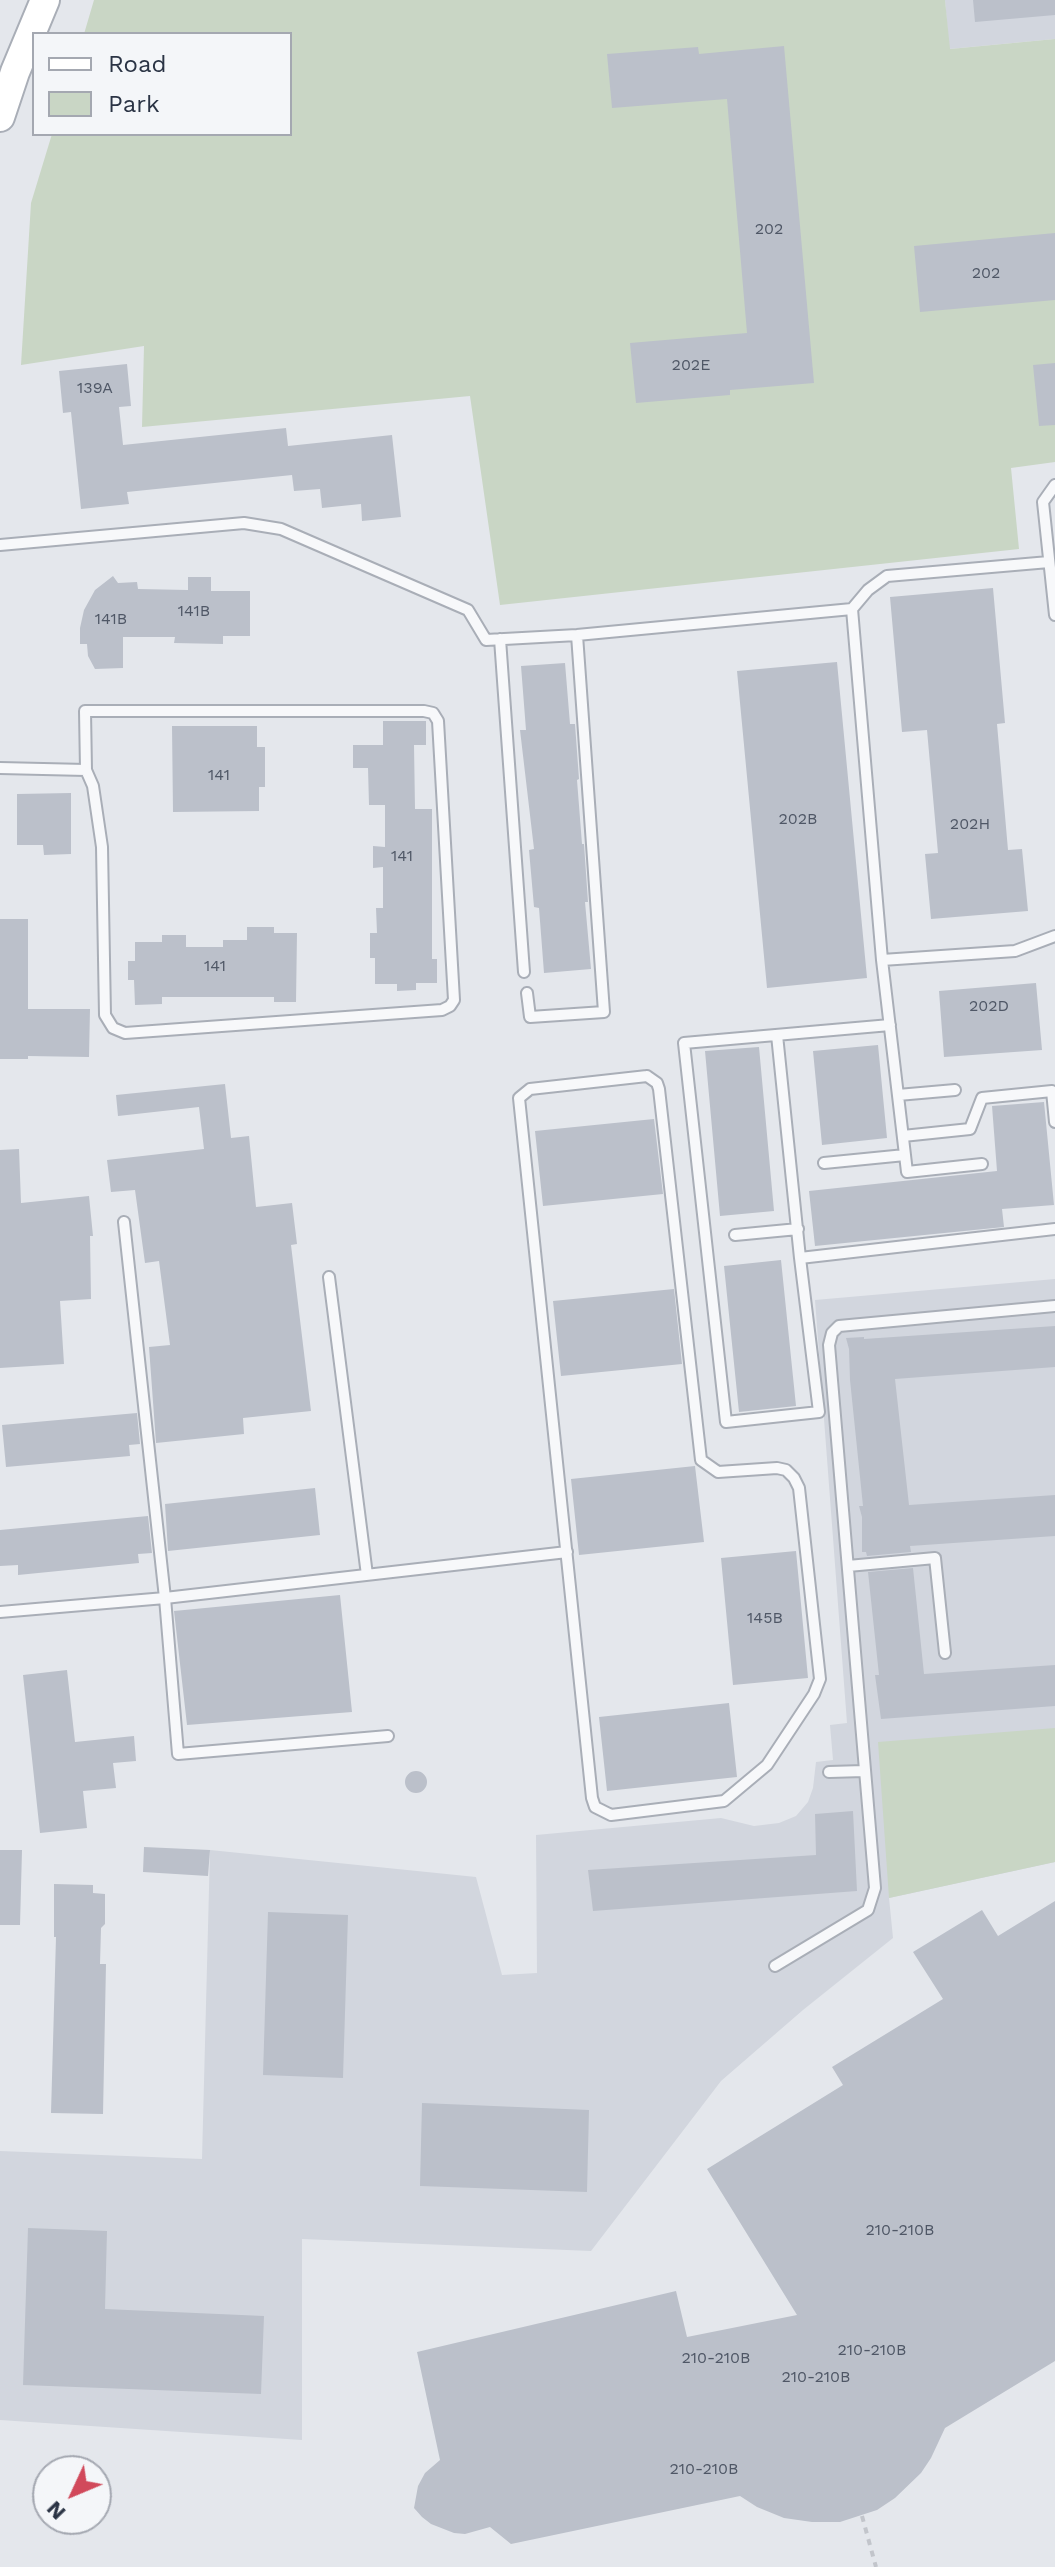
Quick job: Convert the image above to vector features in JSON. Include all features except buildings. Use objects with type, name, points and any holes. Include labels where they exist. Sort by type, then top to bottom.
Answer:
[{"type":"main road","points":[[0,117],[45,0]]},
{"type":"lane","points":[[1055,485],[1043,502],[1055,615]]},
{"type":"lane","points":[[0,545],[244,523],[281,529],[468,610],[486,640],[577,635],[852,609],[868,590],[887,576],[1049,562]]},
{"type":"lane","points":[[852,609],[882,960],[907,1172],[982,1164]]},
{"type":"lane","points":[[527,993],[530,1017],[604,1012],[577,635]]},
{"type":"lane","points":[[500,639],[524,972]]},
{"type":"lane","points":[[85,711],[433,713],[438,721],[454,1000],[442,1010],[125,1033],[113,1028],[105,1015],[102,847],[93,786],[86,770],[85,711]]},
{"type":"lane","points":[[0,768],[86,770]]},
{"type":"lane","points":[[882,960],[1015,951],[1055,936]]},
{"type":"lane","points":[[777,1035],[819,1412],[726,1422],[684,1043],[890,1025]]},
{"type":"lane","points":[[647,1076],[657,1083],[659,1089],[701,1460],[718,1472],[777,1468],[786,1470],[794,1478],[799,1488],[820,1679],[814,1694],[767,1765],[724,1801],[611,1815],[595,1807],[567,1552],[519,1098],[530,1089],[647,1076]]},
{"type":"lane","points":[[898,1095],[955,1090]]},
{"type":"lane","points":[[903,1136],[970,1129],[982,1098],[1052,1091],[1055,1122]]},
{"type":"lane","points":[[824,1163],[905,1155]]},
{"type":"lane","points":[[124,1222],[165,1598],[178,1754],[388,1736]]},
{"type":"lane","points":[[735,1235],[798,1229]]},
{"type":"lane","points":[[800,1258],[1055,1229]]},
{"type":"lane","points":[[329,1277],[367,1575]]},
{"type":"lane","points":[[775,1966],[868,1910],[875,1888],[829,1345],[832,1333],[839,1326],[1055,1306]]},
{"type":"lane","points":[[0,1612],[165,1598],[567,1552]]},
{"type":"lane","points":[[848,1566],[935,1558],[945,1653]]},
{"type":"lane","points":[[829,1772],[864,1771]]},
{"type":"path","points":[[862,2516],[876,2567]]},
{"type":"shaded area","points":[[945,0],[1055,0],[1055,39],[949,49]]},
{"type":"shaded area","points":[[1055,1279],[1055,1862],[889,1898],[893,1938],[721,2081],[591,2251],[302,2239],[302,2440],[0,2420],[0,2151],[202,2159],[210,1850],[476,1877],[502,1975],[537,1973],[536,1835],[721,1818],[754,1826],[779,1823],[796,1816],[808,1802],[816,1762],[833,1760],[830,1725],[847,1723],[815,1300]]},
{"type":"green space","points":[[94,0],[945,0],[950,49],[1055,39],[1055,462],[1011,468],[1019,549],[500,605],[470,396],[142,427],[144,346],[21,365],[31,203],[51,136],[292,136],[292,32],[85,32]]},
{"type":"green space","points":[[1055,1728],[1055,1862],[889,1898],[878,1742]]}]
